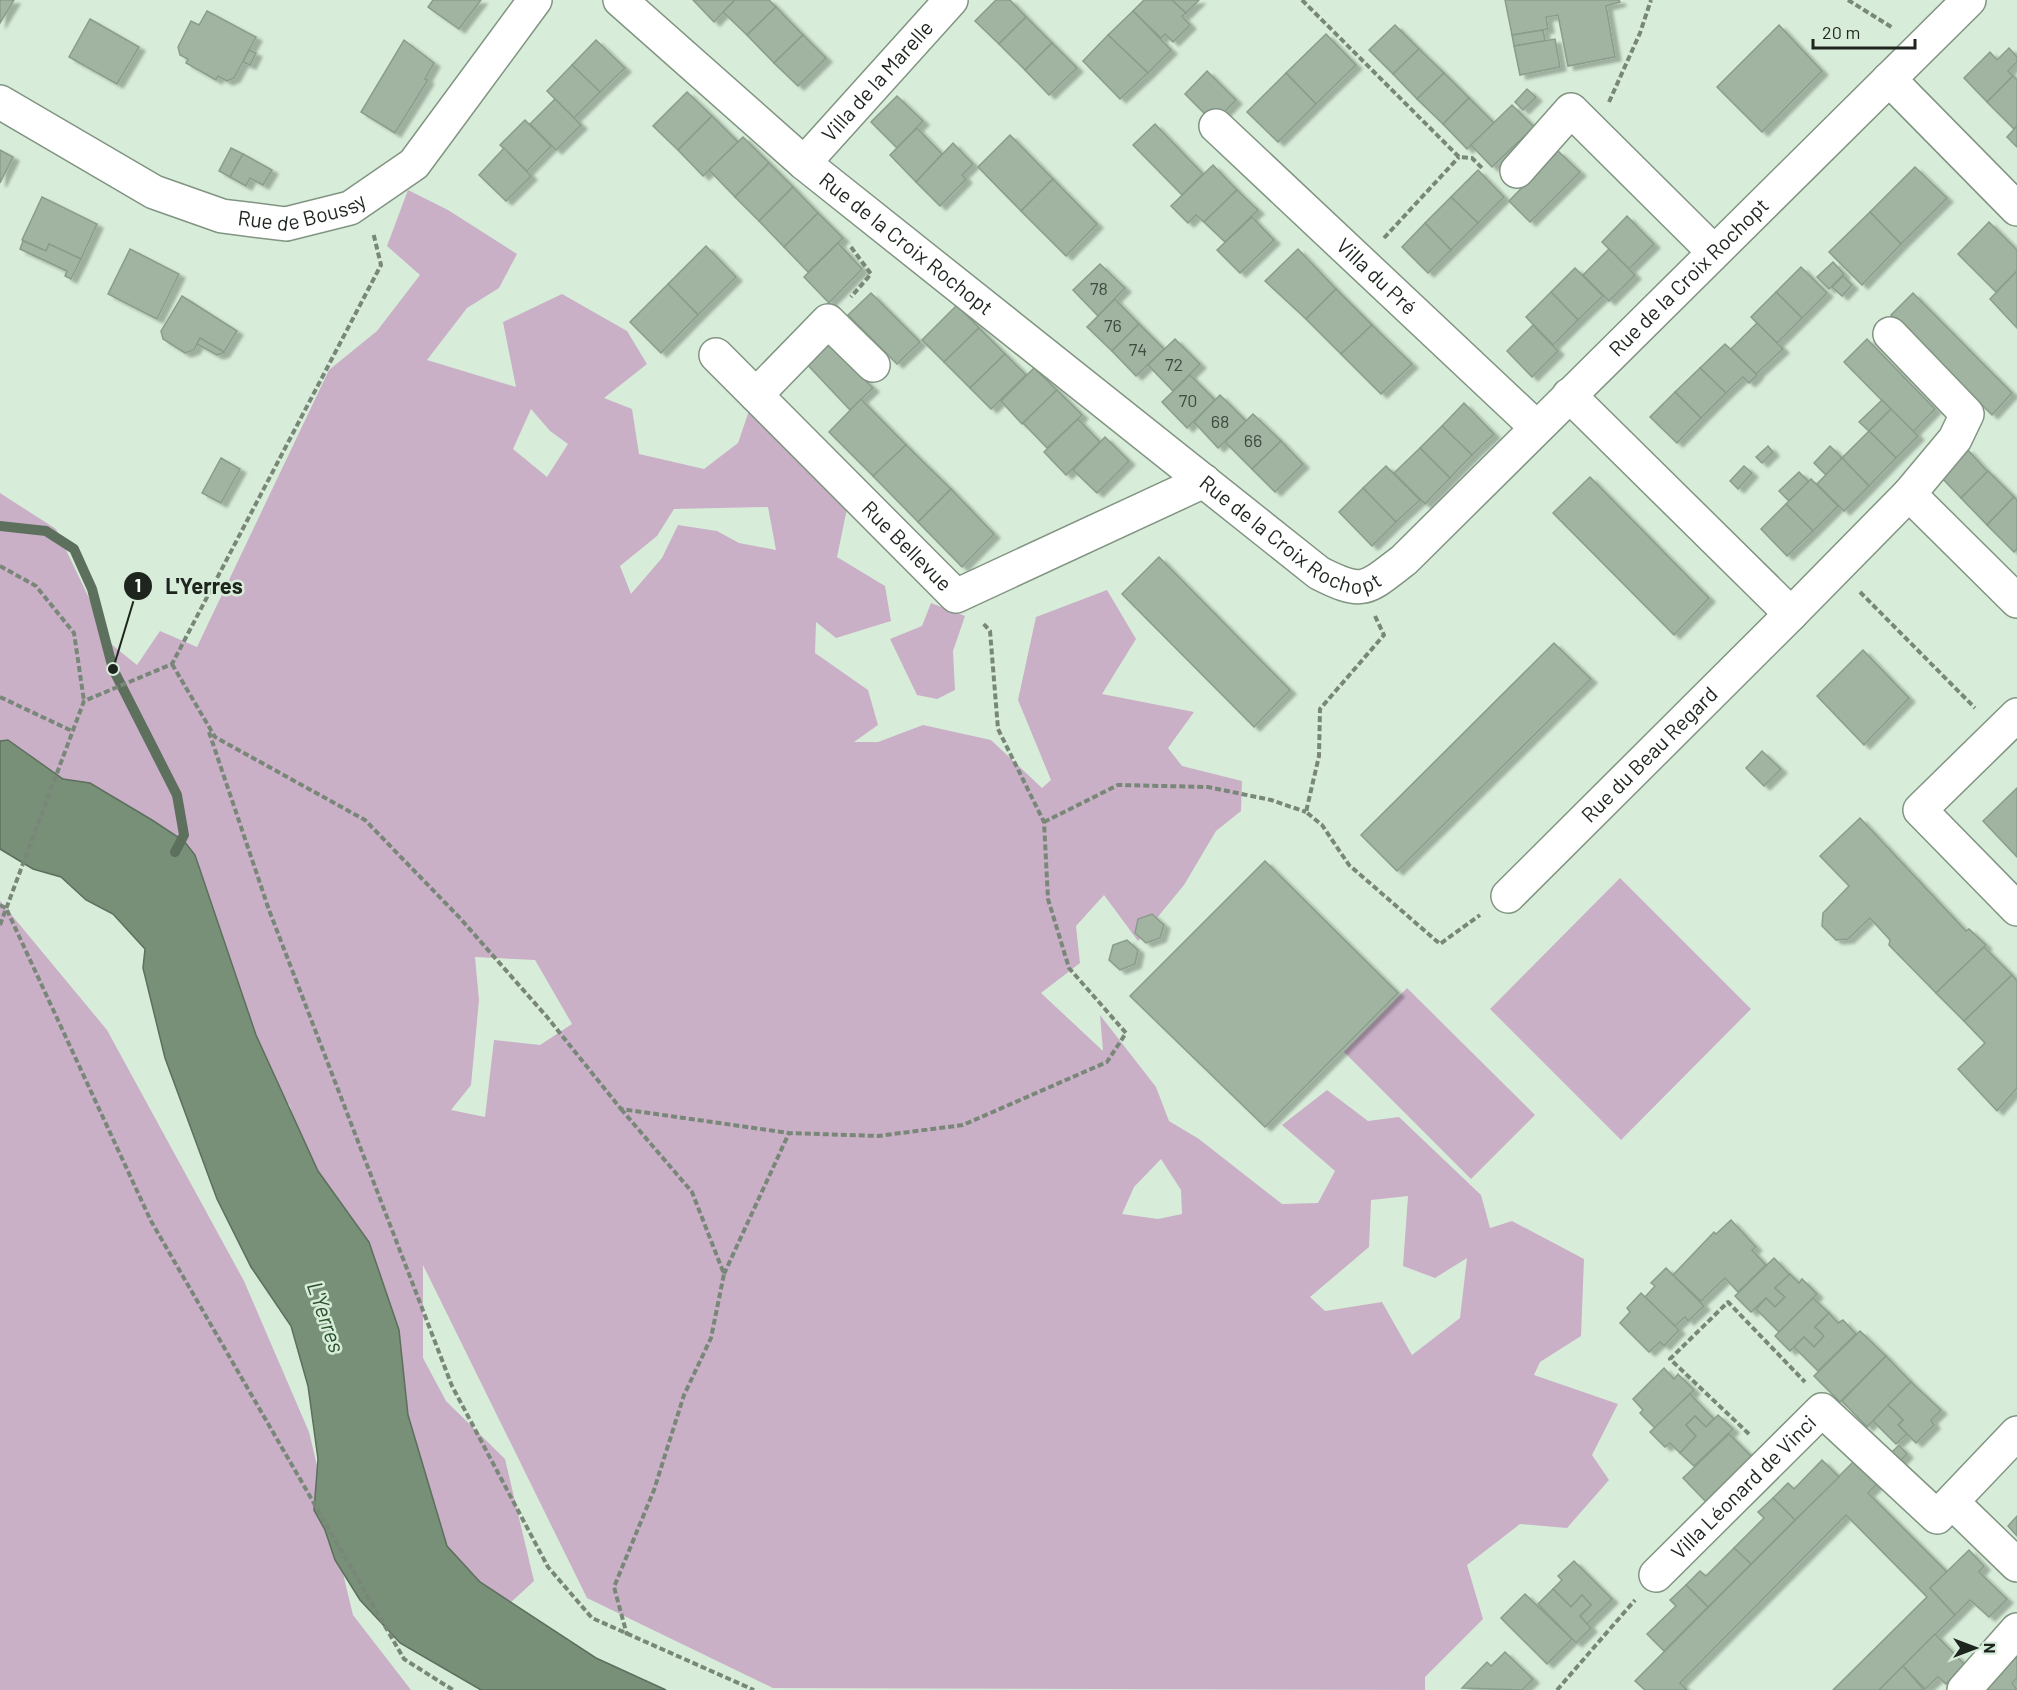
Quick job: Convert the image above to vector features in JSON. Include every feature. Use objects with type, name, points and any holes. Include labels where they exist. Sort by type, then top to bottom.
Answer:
[{"type":"street","name":"Rue de Boussy","points":[[0,102],[154,192],[222,216],[286,224],[350,208],[414,164],[535,0]]},
{"type":"street","name":"Rue de la Croix Rochopt","points":[[620,0],[804,163],[1319,573],[1348,588],[1373,584],[1404,560],[1969,0]]},
{"type":"street","name":"Villa de la Marelle","points":[[804,163],[951,0]]},
{"type":"street","points":[[1889,79],[2017,209]]},
{"type":"street","points":[[1517,171],[1571,110],[1714,252]]},
{"type":"street","name":"Villa du Pré","points":[[1216,126],[1536,427]]},
{"type":"street","points":[[756,395],[828,321],[873,365]]},
{"type":"street","name":"Rue du Beau Regard","points":[[1508,896],[1909,494],[1955,439],[1967,414],[1890,334]]},
{"type":"street","name":"Rue Bellevue","points":[[716,355],[956,596],[1204,481]]},
{"type":"street","points":[[1569,395],[1791,614]]},
{"type":"street","points":[[1909,494],[2017,601]]},
{"type":"street","points":[[2017,715],[1920,810],[2017,909]]},
{"type":"street","name":"Villa Léonard de Vinci","points":[[1656,1575],[1822,1410],[2017,1565]]},
{"type":"street","points":[[1945,1509],[2017,1433]]},
{"type":"street","points":[[1964,1690],[2017,1630]]},
{"type":"path","points":[[1302,0],[1459,157],[1472,158],[1483,169],[1517,171]]},
{"type":"path","points":[[1595,133],[1640,33],[1651,0]]},
{"type":"path","points":[[1848,0],[1922,46]]},
{"type":"path","points":[[1361,262],[1459,157]]},
{"type":"path","points":[[84,701],[107,689],[149,675],[172,664],[381,266],[364,198]]},
{"type":"path","points":[[828,321],[872,274],[849,244],[866,212]]},
{"type":"path","points":[[0,566],[36,586],[74,633],[84,701],[0,925]]},
{"type":"path","points":[[1852,585],[1981,714]]},
{"type":"path","points":[[1306,812],[1319,756],[1320,709],[1384,635],[1360,586]]},
{"type":"path","points":[[621,1109],[789,1133],[878,1136],[963,1125],[1107,1062],[1126,1033],[1069,968],[1048,899],[1044,822],[998,729],[990,631],[956,596]]},
{"type":"path","points":[[172,664],[208,729],[269,910],[452,1386],[548,1567],[592,1618],[627,1636],[754,1690]]},
{"type":"path","points":[[0,697],[72,731]]},
{"type":"path","points":[[208,729],[215,737],[365,820],[459,917],[547,1017],[692,1192],[724,1274]]},
{"type":"path","points":[[1044,822],[1118,785],[1208,787],[1271,800],[1306,812],[1322,825],[1349,865],[1440,944],[1508,896]]},
{"type":"path","points":[[0,905],[6,908],[151,1221],[404,1659],[453,1690]]},
{"type":"path","points":[[627,1636],[614,1587],[654,1490],[684,1395],[711,1338],[724,1274],[789,1133]]},
{"type":"path","points":[[1774,1457],[1670,1359],[1728,1302],[1825,1402],[1822,1410]]},
{"type":"path","points":[[1557,1690],[1656,1575]]},
{"type":"shaded area","points":[[408,190],[448,210],[517,254],[499,288],[467,308],[427,360],[516,387],[503,322],[562,294],[627,331],[647,364],[604,398],[632,409],[639,454],[704,469],[738,443],[752,402],[855,470],[837,557],[885,586],[891,621],[836,638],[816,622],[815,653],[868,690],[878,725],[854,742],[878,742],[923,725],[991,740],[1042,788],[1051,780],[1018,700],[1036,617],[1107,590],[1136,639],[1102,694],[1194,712],[1168,748],[1182,766],[1242,781],[1241,811],[1216,831],[1184,885],[1138,941],[1104,895],[1076,926],[1080,963],[1041,993],[1103,1051],[1100,1015],[1156,1087],[1169,1121],[1199,1139],[1282,1204],[1318,1203],[1335,1171],[1282,1125],[1327,1090],[1368,1121],[1399,1117],[1481,1195],[1490,1228],[1512,1221],[1584,1259],[1581,1336],[1540,1362],[1534,1375],[1618,1404],[1592,1455],[1609,1480],[1567,1528],[1520,1524],[1467,1565],[1483,1619],[1425,1677],[1425,1690],[773,1688],[587,1598],[423,1265],[423,1358],[446,1401],[505,1459],[534,1581],[496,1616],[440,1556],[316,1225],[290,1106],[216,994],[0,752],[0,493],[56,529],[111,644],[137,665],[160,631],[197,647],[329,370],[377,331],[420,275],[387,246]],"holes":[[[531,409],[550,431],[568,444],[547,477],[513,449]],[[768,507],[776,550],[739,543],[717,531],[678,525],[662,558],[631,594],[620,566],[657,536],[674,509]],[[475,957],[535,960],[572,1024],[540,1045],[494,1040],[485,1117],[451,1110],[471,1085],[479,1000]],[[1161,1159],[1181,1190],[1182,1214],[1158,1219],[1122,1214],[1134,1187]],[[1408,1196],[1403,1266],[1435,1278],[1467,1258],[1460,1318],[1412,1355],[1382,1302],[1325,1311],[1310,1297],[1369,1247],[1371,1200]]]},
{"type":"shaded area","points":[[931,603],[965,616],[953,651],[955,690],[937,699],[917,695],[890,639],[922,626]]},
{"type":"shaded area","points":[[1620,878],[1751,1009],[1621,1140],[1490,1009]]},
{"type":"shaded area","points":[[0,901],[107,1030],[244,1281],[309,1432],[353,1615],[411,1690],[0,1690]]},
{"type":"shaded area","points":[[1407,988],[1535,1115],[1471,1179],[1344,1052]]},
{"type":"water","points":[[8,740],[63,779],[90,783],[152,820],[184,841],[195,855],[256,1035],[318,1171],[369,1242],[399,1330],[408,1415],[447,1546],[480,1582],[596,1658],[666,1690],[481,1690],[400,1643],[360,1600],[335,1560],[325,1530],[314,1510],[318,1459],[308,1386],[291,1326],[251,1267],[217,1199],[165,1058],[143,968],[145,949],[113,914],[86,900],[61,877],[33,869],[0,849],[0,741]]},
{"type":"building","points":[[0,0],[14,0],[0,23]]},
{"type":"building","points":[[433,0],[481,0],[459,29],[428,7]]},
{"type":"building","points":[[693,0],[735,0],[714,22]]},
{"type":"building","points":[[735,0],[769,0],[776,7],[747,35],[723,12]]},
{"type":"building","points":[[996,0],[1010,0],[1026,17],[999,44],[975,21]]},
{"type":"building","points":[[1144,0],[1172,0],[1186,13],[1182,16],[1190,25],[1173,42],[1165,34],[1161,38],[1133,11]]},
{"type":"building","points":[[1172,0],[1199,0],[1186,13]]},
{"type":"building","points":[[1505,0],[1619,0],[1620,2],[1606,6],[1615,57],[1568,66],[1558,15],[1546,17],[1548,29],[1512,35]]},
{"type":"building","points":[[776,7],[803,35],[774,63],[747,35]]},
{"type":"building","points":[[207,11],[256,37],[234,78],[227,81],[218,76],[216,80],[186,63],[188,59],[180,55],[178,47],[191,21],[199,25]]},
{"type":"building","points":[[1133,11],[1171,50],[1148,73],[1108,35]]},
{"type":"building","points":[[1026,17],[1052,43],[1025,70],[999,44]]},
{"type":"building","points":[[90,19],[139,47],[117,84],[69,57]]},
{"type":"building","points":[[1395,25],[1419,49],[1393,74],[1369,50]]},
{"type":"building","points":[[1779,25],[1822,71],[1762,132],[1717,87]]},
{"type":"building","points":[[1543,30],[1545,41],[1514,46],[1512,35]]},
{"type":"building","points":[[1326,34],[1356,65],[1316,104],[1286,73]]},
{"type":"building","points":[[803,35],[826,58],[798,86],[774,63]]},
{"type":"building","points":[[1108,35],[1148,73],[1120,99],[1083,61]]},
{"type":"building","points":[[1555,39],[1560,67],[1520,75],[1514,46]]},
{"type":"building","points":[[404,40],[434,63],[425,79],[428,80],[395,133],[361,112]]},
{"type":"building","points":[[596,40],[625,68],[600,92],[572,65]]},
{"type":"building","points":[[1052,43],[1077,68],[1049,95],[1025,70]]},
{"type":"building","points":[[2009,48],[2017,57],[2017,62],[2008,71],[2013,76],[1987,102],[1964,78],[1990,52],[1997,60]]},
{"type":"building","points":[[1419,49],[1444,73],[1417,99],[1393,74]]},
{"type":"building","points":[[249,50],[256,53],[250,65],[243,62]]},
{"type":"building","points":[[572,65],[600,92],[574,118],[547,91]]},
{"type":"building","points":[[1207,71],[1236,100],[1214,123],[1185,94]]},
{"type":"building","points":[[1286,73],[1316,104],[1278,142],[1247,112]]},
{"type":"building","points":[[1444,73],[1469,98],[1443,124],[1417,99]]},
{"type":"building","points":[[2013,76],[2017,80],[2017,126],[2014,129],[1987,102]]},
{"type":"building","points":[[1527,89],[1536,97],[1523,110],[1515,102]]},
{"type":"building","points":[[687,92],[712,116],[678,150],[653,126]]},
{"type":"building","points":[[897,96],[923,121],[897,148],[871,122]]},
{"type":"building","points":[[1469,98],[1494,123],[1467,149],[1443,124]]},
{"type":"building","points":[[555,99],[581,125],[556,150],[530,124]]},
{"type":"building","points":[[1512,105],[1534,127],[1492,167],[1471,145]]},
{"type":"building","points":[[712,116],[738,142],[703,176],[678,150]]},
{"type":"building","points":[[525,120],[551,146],[527,171],[500,145]]},
{"type":"building","points":[[1155,124],[1203,174],[1182,195],[1133,145]]},
{"type":"building","points":[[2017,126],[2017,147],[2007,137]]},
{"type":"building","points":[[917,128],[942,154],[916,182],[890,155]]},
{"type":"building","points":[[1010,135],[1053,179],[1021,211],[978,167]]},
{"type":"building","points":[[743,137],[769,163],[735,197],[709,170]]},
{"type":"building","points":[[953,143],[973,164],[962,175],[966,179],[940,206],[916,182]]},
{"type":"building","points":[[231,148],[243,154],[230,177],[219,171]]},
{"type":"building","points":[[504,148],[531,176],[506,201],[479,175]]},
{"type":"building","points":[[0,150],[13,157],[0,183]]},
{"type":"building","points":[[1558,151],[1580,172],[1530,222],[1509,201]]},
{"type":"building","points":[[243,154],[272,170],[263,185],[250,178],[246,186],[230,177]]},
{"type":"building","points":[[769,163],[793,187],[759,221],[735,197]]},
{"type":"building","points":[[1213,165],[1237,190],[1204,222],[1196,215],[1188,223],[1171,206]]},
{"type":"building","points":[[1915,167],[1947,198],[1901,244],[1870,212]]},
{"type":"building","points":[[1478,170],[1504,197],[1478,223],[1451,197]]},
{"type":"building","points":[[1053,179],[1097,224],[1066,256],[1021,211]]},
{"type":"building","points":[[793,187],[818,213],[784,247],[759,221]]},
{"type":"building","points":[[1237,190],[1258,210],[1225,242],[1204,222]]},
{"type":"building","points":[[42,197],[97,224],[81,259],[49,244],[46,251],[22,240]]},
{"type":"building","points":[[1451,197],[1478,223],[1451,250],[1425,223]]},
{"type":"building","points":[[1870,212],[1901,244],[1862,285],[1829,252]]},
{"type":"building","points":[[818,213],[843,238],[808,272],[784,247]]},
{"type":"building","points":[[1627,216],[1654,244],[1629,269],[1602,242]]},
{"type":"building","points":[[1252,217],[1274,240],[1240,273],[1217,250]]},
{"type":"building","points":[[1989,222],[2017,250],[2017,271],[1996,292],[1958,254]]},
{"type":"building","points":[[1425,223],[1451,250],[1428,273],[1402,247]]},
{"type":"building","points":[[23,241],[46,251],[49,244],[81,259],[71,279],[65,276],[67,271],[20,249]]},
{"type":"building","points":[[838,243],[862,269],[829,303],[804,277]]},
{"type":"building","points":[[706,246],[736,277],[698,315],[668,284]]},
{"type":"building","points":[[130,249],[179,274],[157,319],[108,294]]},
{"type":"building","points":[[1298,249],[1336,289],[1306,319],[1265,281]]},
{"type":"building","points":[[1609,249],[1635,275],[1609,301],[1583,275]]},
{"type":"building","points":[[1833,262],[1844,274],[1829,289],[1817,277]]},
{"type":"building","points":[[1100,264],[1125,288],[1098,316],[1073,290]]},
{"type":"building","points":[[1801,267],[1827,293],[1802,318],[1776,292]]},
{"type":"building","points":[[1575,268],[1603,296],[1578,320],[1551,292]]},
{"type":"building","points":[[2017,271],[2017,328],[1990,299]]},
{"type":"building","points":[[1843,276],[1852,285],[1842,296],[1832,287]]},
{"type":"building","points":[[668,284],[698,315],[661,353],[630,322]]},
{"type":"building","points":[[1336,289],[1372,325],[1341,354],[1306,319]]},
{"type":"building","points":[[1551,292],[1578,320],[1553,345],[1526,317]]},
{"type":"building","points":[[1776,292],[1802,318],[1777,343],[1751,317]]},
{"type":"building","points":[[871,293],[920,342],[897,364],[848,315]]},
{"type":"building","points":[[1913,293],[2012,393],[1992,415],[1891,315]]},
{"type":"building","points":[[182,296],[237,331],[224,352],[200,338],[194,350],[185,353],[163,339],[161,331]]},
{"type":"building","points":[[1115,299],[1139,324],[1112,351],[1087,327]]},
{"type":"building","points":[[957,305],[979,328],[944,362],[922,340]]},
{"type":"building","points":[[1757,323],[1783,349],[1756,374],[1731,349]]},
{"type":"building","points":[[1139,324],[1164,349],[1136,376],[1112,351]]},
{"type":"building","points":[[1372,325],[1412,364],[1381,394],[1341,354]]},
{"type":"building","points":[[1533,325],[1558,351],[1532,377],[1507,351]]},
{"type":"building","points":[[979,328],[1005,354],[970,388],[944,362]]},
{"type":"building","points":[[200,338],[224,352],[217,355],[197,344]]},
{"type":"building","points":[[823,339],[873,388],[850,410],[803,360]]},
{"type":"building","points":[[1175,339],[1200,364],[1173,391],[1148,365]]},
{"type":"building","points":[[1867,339],[1935,409],[1913,432],[1844,362]]},
{"type":"building","points":[[1725,344],[1757,375],[1749,383],[1743,377],[1726,393],[1700,368]]},
{"type":"building","points":[[1005,354],[1026,375],[991,409],[970,388]]},
{"type":"building","points":[[1034,368],[1057,390],[1022,424],[1001,401]]},
{"type":"building","points":[[1700,368],[1726,393],[1701,418],[1675,392]]},
{"type":"building","points":[[1190,375],[1215,400],[1187,428],[1162,402]]},
{"type":"building","points":[[1057,390],[1082,415],[1047,448],[1023,423]]},
{"type":"building","points":[[1675,392],[1701,418],[1677,443],[1650,417]]},
{"type":"building","points":[[1220,395],[1246,421],[1218,448],[1194,422]]},
{"type":"building","points":[[861,399],[906,445],[873,476],[829,432]]},
{"type":"building","points":[[1882,400],[1891,409],[1869,431],[1859,422]]},
{"type":"building","points":[[1464,403],[1494,434],[1472,455],[1442,426]]},
{"type":"building","points":[[1891,409],[1918,436],[1896,458],[1869,431]]},
{"type":"building","points":[[1253,414],[1281,441],[1252,469],[1225,442]]},
{"type":"building","points":[[1078,419],[1100,442],[1066,475],[1044,452]]},
{"type":"building","points":[[1442,426],[1472,455],[1450,478],[1420,448]]},
{"type":"building","points":[[1869,431],[1896,458],[1869,486],[1842,458]]},
{"type":"building","points":[[1105,437],[1129,461],[1097,493],[1073,470]]},
{"type":"building","points":[[1281,441],[1303,464],[1275,492],[1252,469]]},
{"type":"building","points":[[906,445],[951,489],[918,522],[873,476]]},
{"type":"building","points":[[1768,446],[1773,452],[1762,463],[1756,457]]},
{"type":"building","points":[[1830,446],[1842,458],[1826,475],[1814,463]]},
{"type":"building","points":[[1420,448],[1450,478],[1425,504],[1394,473]]},
{"type":"building","points":[[1967,449],[1988,472],[1961,498],[1940,476]]},
{"type":"building","points":[[221,458],[240,469],[221,503],[202,493]]},
{"type":"building","points":[[1842,458],[1869,486],[1844,511],[1817,484]]},
{"type":"building","points":[[1386,466],[1420,500],[1396,522],[1363,488]]},
{"type":"building","points":[[1744,466],[1752,473],[1738,489],[1730,481]]},
{"type":"building","points":[[1988,471],[2014,497],[1987,525],[1961,498]]},
{"type":"building","points":[[1799,472],[1809,482],[1789,501],[1779,491]]},
{"type":"building","points":[[1590,477],[1709,598],[1674,635],[1553,513]]},
{"type":"building","points":[[1811,479],[1838,506],[1813,531],[1786,504]]},
{"type":"building","points":[[1363,488],[1396,522],[1372,546],[1339,512]]},
{"type":"building","points":[[951,489],[994,534],[962,567],[918,522]]},
{"type":"building","points":[[2014,497],[2017,500],[2017,549],[2014,552],[1987,525]]},
{"type":"building","points":[[1786,504],[1813,531],[1787,556],[1761,529]]},
{"type":"building","points":[[1159,557],[1290,690],[1254,727],[1122,594]]},
{"type":"building","points":[[1554,643],[1591,679],[1397,871],[1361,835]]},
{"type":"building","points":[[1863,650],[1909,698],[1864,745],[1817,696]]},
{"type":"building","points":[[1762,751],[1781,769],[1764,786],[1746,768]]},
{"type":"building","points":[[2017,788],[2017,857],[1983,821]]},
{"type":"building","points":[[1860,818],[1966,931],[1969,929],[1986,945],[1936,993],[1889,945],[1890,940],[1870,918],[1848,939],[1836,940],[1822,926],[1823,913],[1849,886],[1820,856]]},
{"type":"building","points":[[1265,861],[1398,993],[1265,1127],[1130,996]]},
{"type":"building","points":[[1152,914],[1164,925],[1160,938],[1146,943],[1135,933],[1138,919]]},
{"type":"building","points":[[1127,940],[1138,950],[1135,964],[1120,970],[1109,960],[1113,945]]},
{"type":"building","points":[[1984,947],[2012,975],[1964,1021],[1936,993]]},
{"type":"building","points":[[2012,975],[2017,981],[2017,1088],[1997,1111],[1958,1069],[1985,1043],[1964,1021]]},
{"type":"building","points":[[1731,1220],[1756,1247],[1752,1250],[1766,1265],[1738,1292],[1725,1278],[1701,1301],[1673,1275],[1714,1232],[1716,1234]]},
{"type":"building","points":[[1774,1258],[1790,1275],[1775,1288],[1785,1297],[1775,1307],[1766,1298],[1751,1312],[1735,1296]]},
{"type":"building","points":[[1666,1268],[1704,1306],[1688,1321],[1685,1317],[1675,1326],[1645,1297],[1655,1286],[1651,1283]]},
{"type":"building","points":[[1790,1274],[1799,1283],[1802,1279],[1817,1294],[1779,1332],[1756,1309],[1766,1298],[1775,1307],[1785,1297],[1775,1288]]},
{"type":"building","points":[[1641,1293],[1679,1330],[1664,1346],[1660,1342],[1649,1352],[1620,1323],[1630,1312],[1627,1308]]},
{"type":"building","points":[[1813,1298],[1829,1313],[1815,1327],[1824,1336],[1814,1347],[1804,1337],[1790,1351],[1775,1336]]},
{"type":"building","points":[[1829,1313],[1838,1323],[1843,1320],[1856,1334],[1818,1371],[1794,1347],[1804,1337],[1814,1347],[1824,1336],[1815,1327]]},
{"type":"building","points":[[1860,1331],[1886,1356],[1840,1402],[1814,1376]]},
{"type":"building","points":[[1886,1356],[1911,1382],[1867,1427],[1842,1401]]},
{"type":"building","points":[[1664,1368],[1674,1379],[1678,1374],[1694,1390],[1655,1428],[1640,1413],[1643,1410],[1633,1399]]},
{"type":"building","points":[[1911,1382],[1941,1410],[1931,1420],[1934,1425],[1916,1443],[1898,1425],[1903,1420],[1888,1405]]},
{"type":"building","points":[[1690,1394],[1714,1419],[1706,1427],[1695,1416],[1686,1425],[1696,1436],[1680,1453],[1670,1443],[1665,1447],[1650,1432]]},
{"type":"building","points":[[1888,1405],[1903,1420],[1898,1425],[1907,1434],[1896,1444],[1873,1421]]},
{"type":"building","points":[[1718,1415],[1733,1429],[1694,1466],[1680,1453],[1696,1436],[1686,1425],[1695,1416],[1706,1427]]},
{"type":"building","points":[[1729,1434],[1753,1458],[1708,1504],[1683,1478]]},
{"type":"building","points":[[1874,1441],[1889,1455],[1899,1445],[1907,1454],[1868,1493],[1947,1572],[1930,1588],[1955,1615],[1879,1690],[1833,1690],[1927,1597],[1846,1515],[1680,1683],[1687,1690],[1645,1690],[1635,1681]]},
{"type":"building","points":[[1822,1460],[1839,1477],[1795,1520],[1773,1498],[1788,1483],[1794,1489]]},
{"type":"building","points":[[1773,1498],[1795,1520],[1751,1564],[1734,1548],[1764,1518],[1758,1512]]},
{"type":"building","points":[[2017,1516],[2017,1536],[2008,1526]]},
{"type":"building","points":[[1734,1548],[1751,1564],[1708,1607],[1686,1585],[1700,1571],[1706,1576]]},
{"type":"building","points":[[1969,1550],[1984,1566],[1979,1572],[2007,1599],[1989,1617],[1970,1600],[1955,1615],[1930,1588]]},
{"type":"building","points":[[1574,1561],[1612,1599],[1587,1624],[1580,1616],[1591,1605],[1582,1595],[1571,1607],[1553,1589],[1562,1580],[1558,1576]]},
{"type":"building","points":[[1686,1585],[1708,1607],[1664,1651],[1647,1634],[1676,1606],[1670,1600]]},
{"type":"building","points":[[1553,1589],[1571,1607],[1582,1595],[1591,1605],[1580,1616],[1591,1628],[1576,1643],[1538,1604]]},
{"type":"building","points":[[1525,1594],[1572,1639],[1547,1664],[1501,1618]]},
{"type":"building","points":[[1935,1634],[1965,1665],[1946,1684],[1938,1677],[1925,1689],[1903,1666]]},
{"type":"building","points":[[1505,1652],[1533,1679],[1522,1690],[1462,1688],[1487,1662],[1491,1666]]},
{"type":"building","points":[[2017,1654],[2017,1678],[2012,1683],[2017,1690],[1980,1690]]},
{"type":"building","points":[[1903,1666],[1924,1690],[1879,1690]]},
{"type":"waterway","name":"L'Yerres","points":[[0,526],[46,531],[74,549],[92,589],[113,669],[177,795],[184,835],[175,852]]},
{"type":"place","name":"L'Yerres","points":[[113,669]]}]
